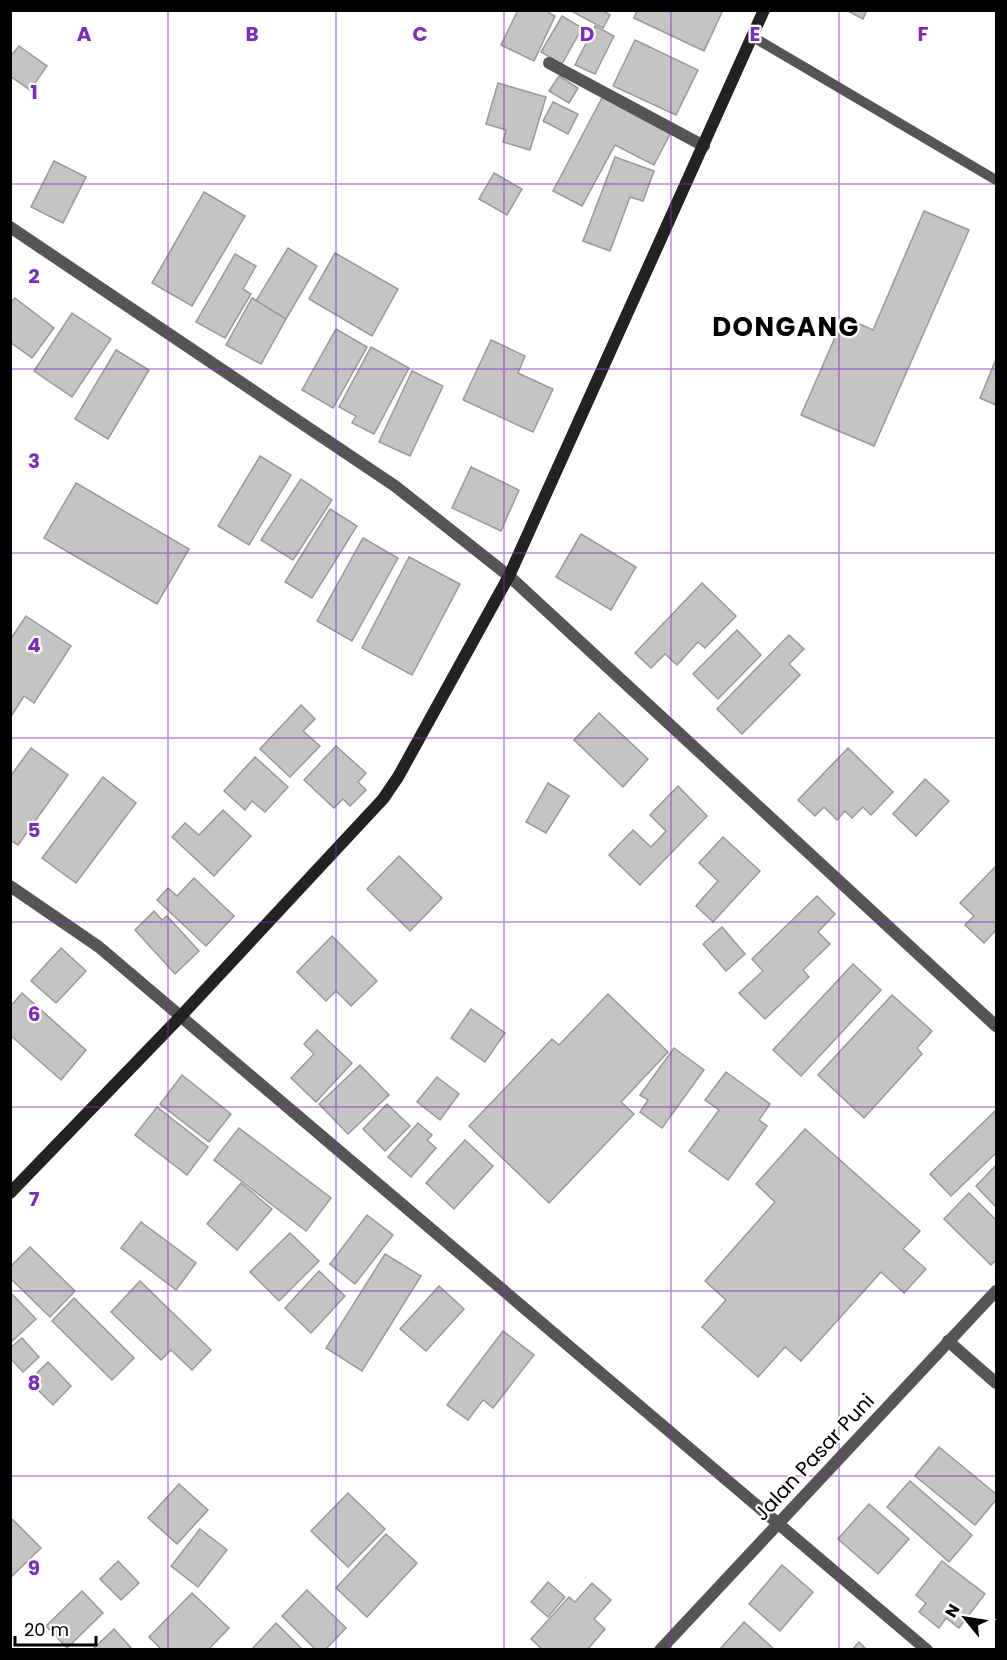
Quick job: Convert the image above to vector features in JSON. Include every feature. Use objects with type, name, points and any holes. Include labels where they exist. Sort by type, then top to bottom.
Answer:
[{"type":"street","points":[[10,1193],[180,1017],[382,799],[398,777],[508,576],[764,10]]},
{"type":"street","points":[[549,63],[704,146]]},
{"type":"street","points":[[10,227],[395,486],[508,576],[996,1026]]},
{"type":"street","points":[[10,886],[99,947],[927,1650]]},
{"type":"street","name":"Jalan Pasar Puni","points":[[660,1650],[996,1292]]},
{"type":"street","points":[[948,1341],[996,1383]]},
{"type":"lane","points":[[753,37],[996,180]]},
{"type":"building","points":[[518,10],[551,10],[549,13],[555,16],[534,61],[501,45]]},
{"type":"building","points":[[574,10],[602,10],[610,15],[603,28],[573,12]]},
{"type":"building","points":[[637,10],[723,10],[704,51],[634,18]]},
{"type":"building","points":[[846,10],[867,10],[863,19]]},
{"type":"building","points":[[562,16],[582,28],[562,64],[541,52]]},
{"type":"building","points":[[595,26],[614,36],[595,74],[575,65]]},
{"type":"building","points":[[635,40],[698,70],[676,115],[613,86]]},
{"type":"building","points":[[19,46],[47,66],[30,90],[10,76],[10,57]]},
{"type":"building","points":[[559,76],[578,88],[569,103],[549,91]]},
{"type":"building","points":[[498,83],[546,97],[530,150],[503,142],[506,130],[486,124]]},
{"type":"building","points":[[603,96],[671,132],[654,165],[615,145],[582,206],[553,191]]},
{"type":"building","points":[[553,102],[578,114],[568,134],[543,121]]},
{"type":"building","points":[[615,157],[654,171],[643,201],[630,197],[610,251],[583,241]]},
{"type":"building","points":[[54,161],[86,177],[63,223],[31,207]]},
{"type":"building","points":[[494,173],[522,189],[507,215],[479,199]]},
{"type":"building","points":[[204,192],[245,216],[192,306],[152,283]]},
{"type":"building","points":[[924,211],[969,230],[874,446],[801,415],[844,317],[873,330]]},
{"type":"building","points":[[288,248],[317,266],[286,319],[256,301]]},
{"type":"building","points":[[335,253],[398,289],[372,336],[309,299]]},
{"type":"building","points":[[235,254],[256,266],[243,289],[251,294],[225,338],[196,322]]},
{"type":"building","points":[[15,298],[54,328],[32,358],[10,342],[10,303]]},
{"type":"building","points":[[252,298],[286,319],[261,364],[226,345]]},
{"type":"building","points":[[72,313],[111,339],[72,397],[34,371]]},
{"type":"building","points":[[336,329],[367,347],[333,408],[302,390]]},
{"type":"building","points":[[491,340],[525,356],[518,373],[553,389],[533,432],[463,400]]},
{"type":"building","points":[[371,347],[409,368],[374,434],[352,423],[356,416],[339,407]]},
{"type":"building","points":[[116,350],[149,370],[108,439],[75,419]]},
{"type":"building","points":[[996,359],[996,405],[980,398]]},
{"type":"building","points":[[412,371],[443,386],[410,456],[379,442]]},
{"type":"building","points":[[260,456],[291,475],[249,545],[218,526]]},
{"type":"building","points":[[471,467],[519,490],[501,531],[452,508]]},
{"type":"building","points":[[301,479],[332,500],[293,560],[261,540]]},
{"type":"building","points":[[76,483],[189,549],[157,604],[44,538]]},
{"type":"building","points":[[330,509],[357,526],[312,598],[285,582]]},
{"type":"building","points":[[581,534],[636,567],[611,610],[556,577]]},
{"type":"building","points":[[363,538],[398,558],[352,641],[317,621]]},
{"type":"building","points":[[409,557],[460,584],[412,675],[362,648]]},
{"type":"building","points":[[702,583],[736,616],[705,648],[698,642],[677,665],[665,654],[651,668],[635,653]]},
{"type":"building","points":[[26,616],[71,646],[34,703],[24,696],[12,715],[10,714],[10,640]]},
{"type":"building","points":[[737,630],[761,655],[718,699],[693,674]]},
{"type":"building","points":[[789,635],[804,649],[789,664],[800,675],[742,734],[717,709]]},
{"type":"building","points":[[301,705],[315,719],[303,731],[320,746],[290,777],[260,749]]},
{"type":"building","points":[[599,713],[648,759],[623,787],[574,740]]},
{"type":"building","points":[[336,746],[366,773],[358,782],[366,790],[350,806],[343,799],[334,808],[304,780]]},
{"type":"building","points":[[31,748],[68,775],[18,845],[10,840],[10,777]]},
{"type":"building","points":[[848,748],[893,792],[871,815],[863,807],[852,818],[845,811],[837,820],[824,807],[815,816],[798,800]]},
{"type":"building","points":[[255,757],[288,787],[265,812],[252,801],[245,810],[224,791]]},
{"type":"building","points":[[103,777],[136,803],[76,883],[42,858]]},
{"type":"building","points":[[925,779],[949,801],[916,836],[893,814]]},
{"type":"building","points":[[548,783],[569,796],[546,833],[526,822]]},
{"type":"building","points":[[678,786],[707,816],[640,885],[609,855],[633,830],[651,847],[666,831],[650,815]]},
{"type":"building","points":[[223,810],[251,836],[214,876],[172,837],[185,823],[199,835]]},
{"type":"building","points":[[723,837],[760,871],[713,922],[696,906],[718,881],[699,863]]},
{"type":"building","points":[[399,856],[442,898],[410,931],[367,889]]},
{"type":"building","points":[[996,866],[996,930],[984,943],[965,925],[974,916],[960,903]]},
{"type":"building","points":[[194,878],[234,916],[206,946],[157,900],[168,888],[177,896]]},
{"type":"building","points":[[817,896],[835,914],[818,932],[830,944],[803,970],[809,977],[765,1019],[739,993],[763,971],[752,959]]},
{"type":"building","points":[[154,911],[162,920],[167,916],[199,951],[175,974],[135,930]]},
{"type":"building","points":[[722,927],[745,954],[726,971],[703,944]]},
{"type":"building","points":[[332,936],[377,981],[351,1006],[336,991],[326,1001],[297,972]]},
{"type":"building","points":[[61,948],[86,971],[56,1003],[31,981]]},
{"type":"building","points":[[853,964],[881,990],[801,1076],[773,1050]]},
{"type":"building","points":[[22,993],[86,1050],[61,1080],[10,1035],[10,1007]]},
{"type":"building","points":[[608,994],[668,1052],[621,1102],[634,1114],[549,1203],[469,1126],[552,1039],[559,1045]]},
{"type":"building","points":[[892,995],[932,1031],[917,1048],[922,1054],[864,1118],[818,1075]]},
{"type":"building","points":[[471,1009],[505,1033],[485,1062],[451,1038]]},
{"type":"building","points":[[317,1030],[352,1063],[316,1102],[291,1078],[314,1054],[304,1044]]},
{"type":"building","points":[[674,1048],[704,1070],[662,1128],[640,1112],[648,1100],[640,1095]]},
{"type":"building","points":[[360,1065],[389,1095],[348,1134],[319,1104]]},
{"type":"building","points":[[726,1072],[770,1104],[759,1120],[767,1126],[728,1180],[689,1151],[719,1110],[705,1100]]},
{"type":"building","points":[[182,1075],[231,1114],[209,1142],[160,1104]]},
{"type":"building","points":[[437,1077],[459,1094],[440,1120],[417,1102]]},
{"type":"building","points":[[387,1104],[410,1126],[385,1151],[363,1129]]},
{"type":"building","points":[[157,1107],[208,1147],[187,1175],[135,1135]]},
{"type":"building","points":[[996,1110],[996,1153],[951,1196],[930,1174]]},
{"type":"building","points":[[418,1123],[432,1135],[427,1140],[436,1148],[411,1177],[388,1157]]},
{"type":"building","points":[[239,1128],[331,1198],[306,1231],[214,1160]]},
{"type":"building","points":[[805,1129],[920,1231],[903,1249],[926,1269],[904,1293],[881,1272],[801,1361],[785,1347],[758,1377],[702,1327],[726,1300],[705,1281],[775,1202],[756,1184]]},
{"type":"building","points":[[465,1140],[493,1166],[454,1209],[426,1183]]},
{"type":"building","points":[[996,1165],[996,1207],[976,1186]]},
{"type":"building","points":[[241,1183],[272,1209],[237,1250],[207,1224]]},
{"type":"building","points":[[969,1193],[996,1220],[996,1260],[991,1265],[944,1219]]},
{"type":"building","points":[[367,1215],[393,1235],[355,1284],[330,1264]]},
{"type":"building","points":[[141,1222],[196,1263],[176,1290],[121,1248]]},
{"type":"building","points":[[290,1233],[319,1261],[279,1301],[250,1272]]},
{"type":"building","points":[[30,1247],[75,1291],[50,1317],[10,1278],[10,1267]]},
{"type":"building","points":[[385,1254],[421,1276],[362,1371],[326,1348]]},
{"type":"building","points":[[319,1271],[345,1296],[311,1333],[285,1308]]},
{"type":"building","points":[[140,1281],[211,1350],[192,1370],[171,1350],[161,1360],[111,1312]]},
{"type":"building","points":[[439,1286],[464,1309],[426,1351],[400,1329]]},
{"type":"building","points":[[10,1292],[36,1319],[10,1343]]},
{"type":"building","points":[[74,1298],[134,1358],[112,1380],[52,1321]]},
{"type":"building","points":[[503,1331],[534,1355],[493,1408],[483,1400],[468,1420],[447,1405]]},
{"type":"building","points":[[22,1338],[39,1357],[23,1372],[10,1358],[10,1348]]},
{"type":"building","points":[[48,1362],[71,1386],[53,1405],[29,1381]]},
{"type":"building","points":[[939,1447],[996,1494],[996,1500],[975,1525],[915,1476]]},
{"type":"building","points":[[910,1481],[972,1535],[949,1562],[887,1507]]},
{"type":"building","points":[[179,1484],[208,1510],[177,1544],[148,1518]]},
{"type":"building","points":[[348,1493],[385,1529],[348,1567],[311,1531]]},
{"type":"building","points":[[869,1504],[909,1539],[878,1574],[838,1539]]},
{"type":"building","points":[[10,1519],[41,1548],[10,1578]]},
{"type":"building","points":[[200,1529],[227,1550],[198,1587],[171,1566]]},
{"type":"building","points":[[386,1534],[417,1563],[367,1617],[336,1588]]},
{"type":"building","points":[[118,1561],[139,1583],[121,1600],[100,1579]]},
{"type":"building","points":[[942,1561],[985,1594],[959,1628],[946,1618],[939,1628],[919,1612],[926,1603],[916,1595]]},
{"type":"building","points":[[782,1565],[813,1592],[780,1631],[749,1604]]},
{"type":"building","points":[[548,1582],[565,1597],[548,1617],[531,1602]]},
{"type":"building","points":[[592,1583],[611,1600],[594,1619],[605,1629],[587,1650],[543,1650],[531,1639],[569,1597],[575,1602]]},
{"type":"building","points":[[307,1590],[346,1628],[325,1650],[316,1650],[282,1616]]},
{"type":"building","points":[[82,1591],[103,1613],[67,1648],[46,1626]]},
{"type":"building","points":[[192,1593],[229,1628],[208,1650],[162,1650],[149,1637]]},
{"type":"building","points":[[744,1622],[775,1650],[723,1650],[721,1648]]},
{"type":"building","points":[[276,1623],[303,1650],[251,1650]]},
{"type":"building","points":[[114,1629],[133,1650],[92,1650]]},
{"type":"building","points":[[859,1642],[867,1650],[852,1650]]},
{"type":"district","name":"DONGANG","points":[[786,327]]}]
